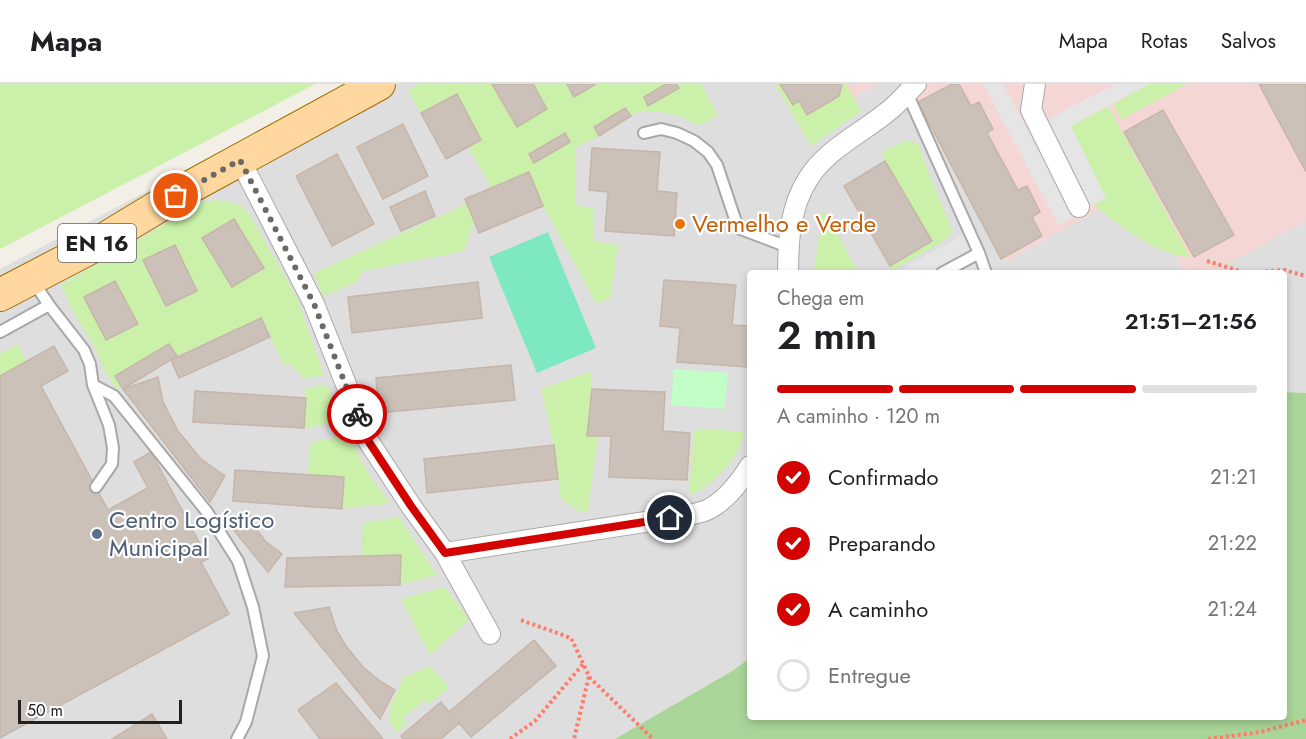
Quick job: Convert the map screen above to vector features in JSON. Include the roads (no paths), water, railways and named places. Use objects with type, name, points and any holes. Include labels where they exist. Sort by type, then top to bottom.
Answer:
[{"type":"main road","name":"EN 16","points":[[0,295],[88,249],[192,186],[379,84]]},
{"type":"main road","name":"EN 16","points":[[0,276],[80,236],[192,186]]},
{"type":"street","points":[[1035,84],[1031,110],[1079,207]]},
{"type":"street","points":[[788,270],[792,218],[808,179],[819,164],[835,150],[887,113],[911,89]]},
{"type":"street","points":[[240,160],[314,304],[369,442],[445,553],[490,634]]},
{"type":"street","points":[[445,553],[690,515],[709,509],[726,496],[747,471]]},
{"type":"lane","points":[[911,89],[985,270]]},
{"type":"lane","points":[[644,134],[661,129],[677,132],[708,152],[717,165],[738,228],[788,248]]},
{"type":"lane","points":[[948,270],[979,253]]},
{"type":"lane","points":[[32,278],[49,305],[84,350],[90,364],[93,386],[109,424],[113,448],[112,464],[96,487]]},
{"type":"lane","points":[[0,332],[49,305]]},
{"type":"lane","points":[[93,386],[114,396],[207,512],[238,561],[253,607],[263,656],[246,722],[237,739]]},
{"type":"place","name":"Vermelho e Verde","points":[[680,224]]},
{"type":"place","name":"Centro Logístico Municipal","points":[[97,534]]}]
